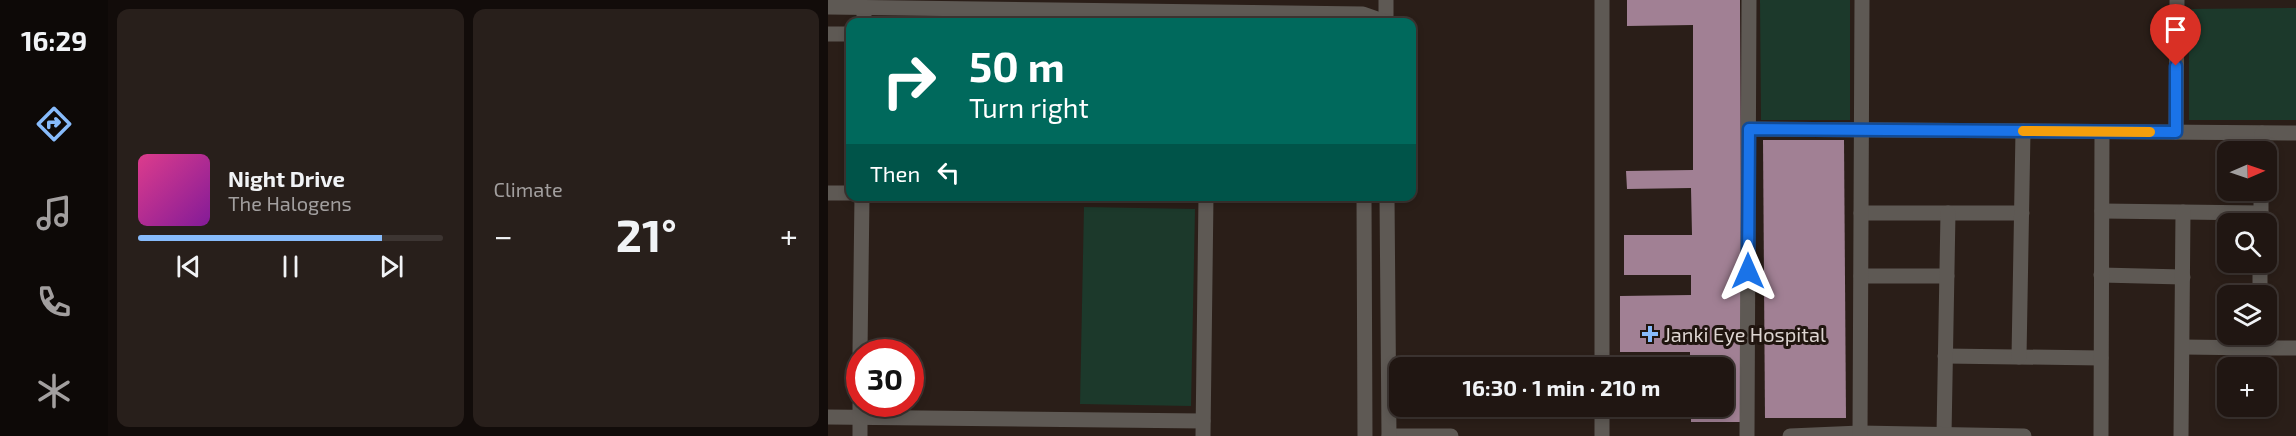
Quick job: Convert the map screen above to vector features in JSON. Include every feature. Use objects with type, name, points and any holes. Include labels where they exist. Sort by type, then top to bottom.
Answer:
[{"type":"street","points":[[1386,0],[1386,18]]},
{"type":"street","points":[[1602,0],[1602,357]]},
{"type":"street","points":[[1748,436],[1749,0]]},
{"type":"street","points":[[1860,435],[1862,0]]},
{"type":"street","points":[[2176,132],[2177,0]]},
{"type":"street","points":[[828,7],[864,15],[1015,5],[1155,6],[1363,12],[1377,18]]},
{"type":"street","points":[[828,34],[846,34]]},
{"type":"street","points":[[1749,129],[2296,133]]},
{"type":"street","points":[[2019,357],[2023,131]]},
{"type":"street","points":[[2101,436],[2102,132]]},
{"type":"street","points":[[2262,133],[2262,141]]},
{"type":"street","points":[[828,193],[846,194]]},
{"type":"street","points":[[860,339],[862,201]]},
{"type":"street","points":[[924,414],[1203,429],[1206,201]]},
{"type":"street","points":[[1364,201],[1365,436]]},
{"type":"street","points":[[1387,201],[1389,436],[1451,436]]},
{"type":"street","points":[[2102,211],[2217,215]]},
{"type":"street","points":[[2181,436],[2183,212]]},
{"type":"street","points":[[1861,213],[2022,213]]},
{"type":"street","points":[[1944,435],[1947,213]]},
{"type":"street","points":[[2102,275],[2183,277]]},
{"type":"street","points":[[1861,276],[1947,276]]},
{"type":"street","points":[[2183,347],[2217,344]]},
{"type":"street","points":[[2277,344],[2296,348]]},
{"type":"street","points":[[1945,357],[2101,358]]},
{"type":"street","points":[[828,417],[846,413]]},
{"type":"street","points":[[860,417],[860,436]]},
{"type":"street","points":[[1602,417],[1602,436]]},
{"type":"street","points":[[1790,436],[2022,436]]},
{"type":"green space","points":[[1760,0],[1850,0],[1850,120],[1761,120]]},
{"type":"green space","points":[[2296,8],[2296,120],[2189,120],[2189,9]]},
{"type":"green space","points":[[1084,207],[1195,209],[1191,406],[1080,404]]},
{"type":"building","points":[[1627,0],[1740,0],[1742,422],[1691,422],[1691,417],[1734,417],[1734,357],[1690,357],[1690,352],[1620,352],[1620,296],[1691,295],[1691,275],[1624,275],[1624,235],[1692,235],[1691,188],[1627,189],[1626,171],[1693,170],[1693,25],[1627,26]]},
{"type":"building","points":[[1763,140],[1844,140],[1846,418],[1765,418]]},
{"type":"slow traffic","points":[[2023,131],[2150,132]]},
{"type":"place","name":"Janki Eye Hospital","points":[[1650,334]]},
{"type":"route","points":[[1748,271],[1749,129],[2176,132],[2176,66]]}]
